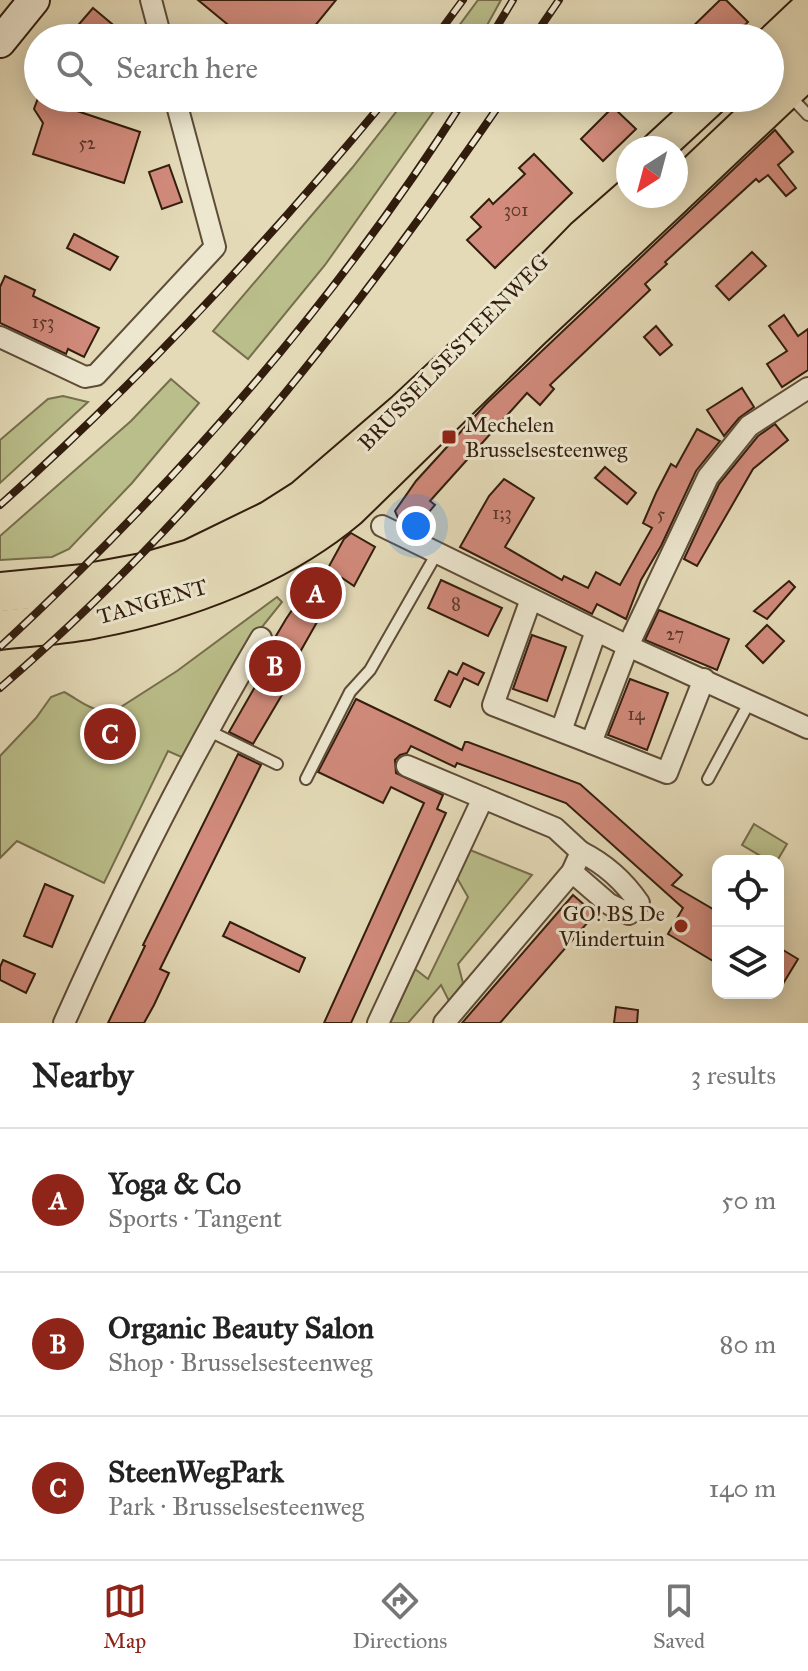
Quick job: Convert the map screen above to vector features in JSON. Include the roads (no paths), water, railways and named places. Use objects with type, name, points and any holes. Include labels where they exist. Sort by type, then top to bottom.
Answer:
[{"type":"highway","name":"BRUSSELSESTEENWEG","points":[[793,85],[808,32]]},
{"type":"highway","points":[[688,146],[724,112]]},
{"type":"highway","name":"BRUSSELSESTEENWEG","points":[[688,181],[764,112]]},
{"type":"highway","points":[[368,442],[426,393],[619,208]]},
{"type":"highway","name":"BRUSSELSESTEENWEG","points":[[284,532],[322,530],[348,508],[659,208]]},
{"type":"highway","name":"BRUSSELSESTEENWEG","points":[[284,532],[304,499],[368,442]]},
{"type":"highway","name":"TANGENT","points":[[0,592],[84,584],[143,573],[284,532]]},
{"type":"highway","name":"TANGENT","points":[[0,630],[97,619],[226,579],[284,532]]},
{"type":"main road","points":[[0,42],[34,0]]},
{"type":"main road","points":[[784,31],[808,8]]},
{"type":"main road","points":[[671,136],[697,112]]},
{"type":"main road","name":"BRUSSELSESTEENWEG","points":[[368,442],[397,407],[563,237],[616,187]]},
{"type":"street","points":[[151,0],[157,24]]},
{"type":"street","points":[[0,337],[85,377],[96,375],[215,247],[179,112]]},
{"type":"street","points":[[591,743],[628,646],[708,477],[749,426],[808,388]]},
{"type":"street","points":[[382,526],[596,631],[808,728]]},
{"type":"street","points":[[531,599],[493,705],[667,773],[704,679]]},
{"type":"street","points":[[561,731],[596,631]]},
{"type":"street","points":[[64,1023],[115,908],[207,730],[261,638]]},
{"type":"street","points":[[407,766],[555,828],[581,852],[609,870],[629,888],[639,903],[629,914],[609,904],[572,872]]},
{"type":"street","points":[[378,1023],[483,798]]},
{"type":"street","points":[[444,1023],[572,872],[581,852]]},
{"type":"lane","points":[[306,779],[350,692],[370,670],[437,553]]},
{"type":"lane","points":[[708,779],[750,701]]},
{"type":"lane","points":[[207,730],[277,764]]},
{"type":"railway","points":[[445,24],[463,0]]},
{"type":"railway","points":[[498,24],[513,0]]},
{"type":"railway","points":[[543,24],[559,0]]},
{"type":"railway","points":[[0,505],[153,360],[249,258],[375,112]]},
{"type":"railway","points":[[0,647],[129,521],[250,388],[363,247],[456,112]]},
{"type":"railway","points":[[0,688],[142,554],[271,410],[391,257],[494,112]]},
{"type":"place","name":"Mechelen Brusselsesteenweg","points":[[449,437]]},
{"type":"place","name":"Yoga & Co","points":[[316,593]]},
{"type":"place","name":"Organic Beauty Salon","points":[[275,666]]},
{"type":"place","name":"SteenWegPark","points":[[110,734]]},
{"type":"place","name":"GO! BS De Vlindertuin","points":[[681,926]]}]
